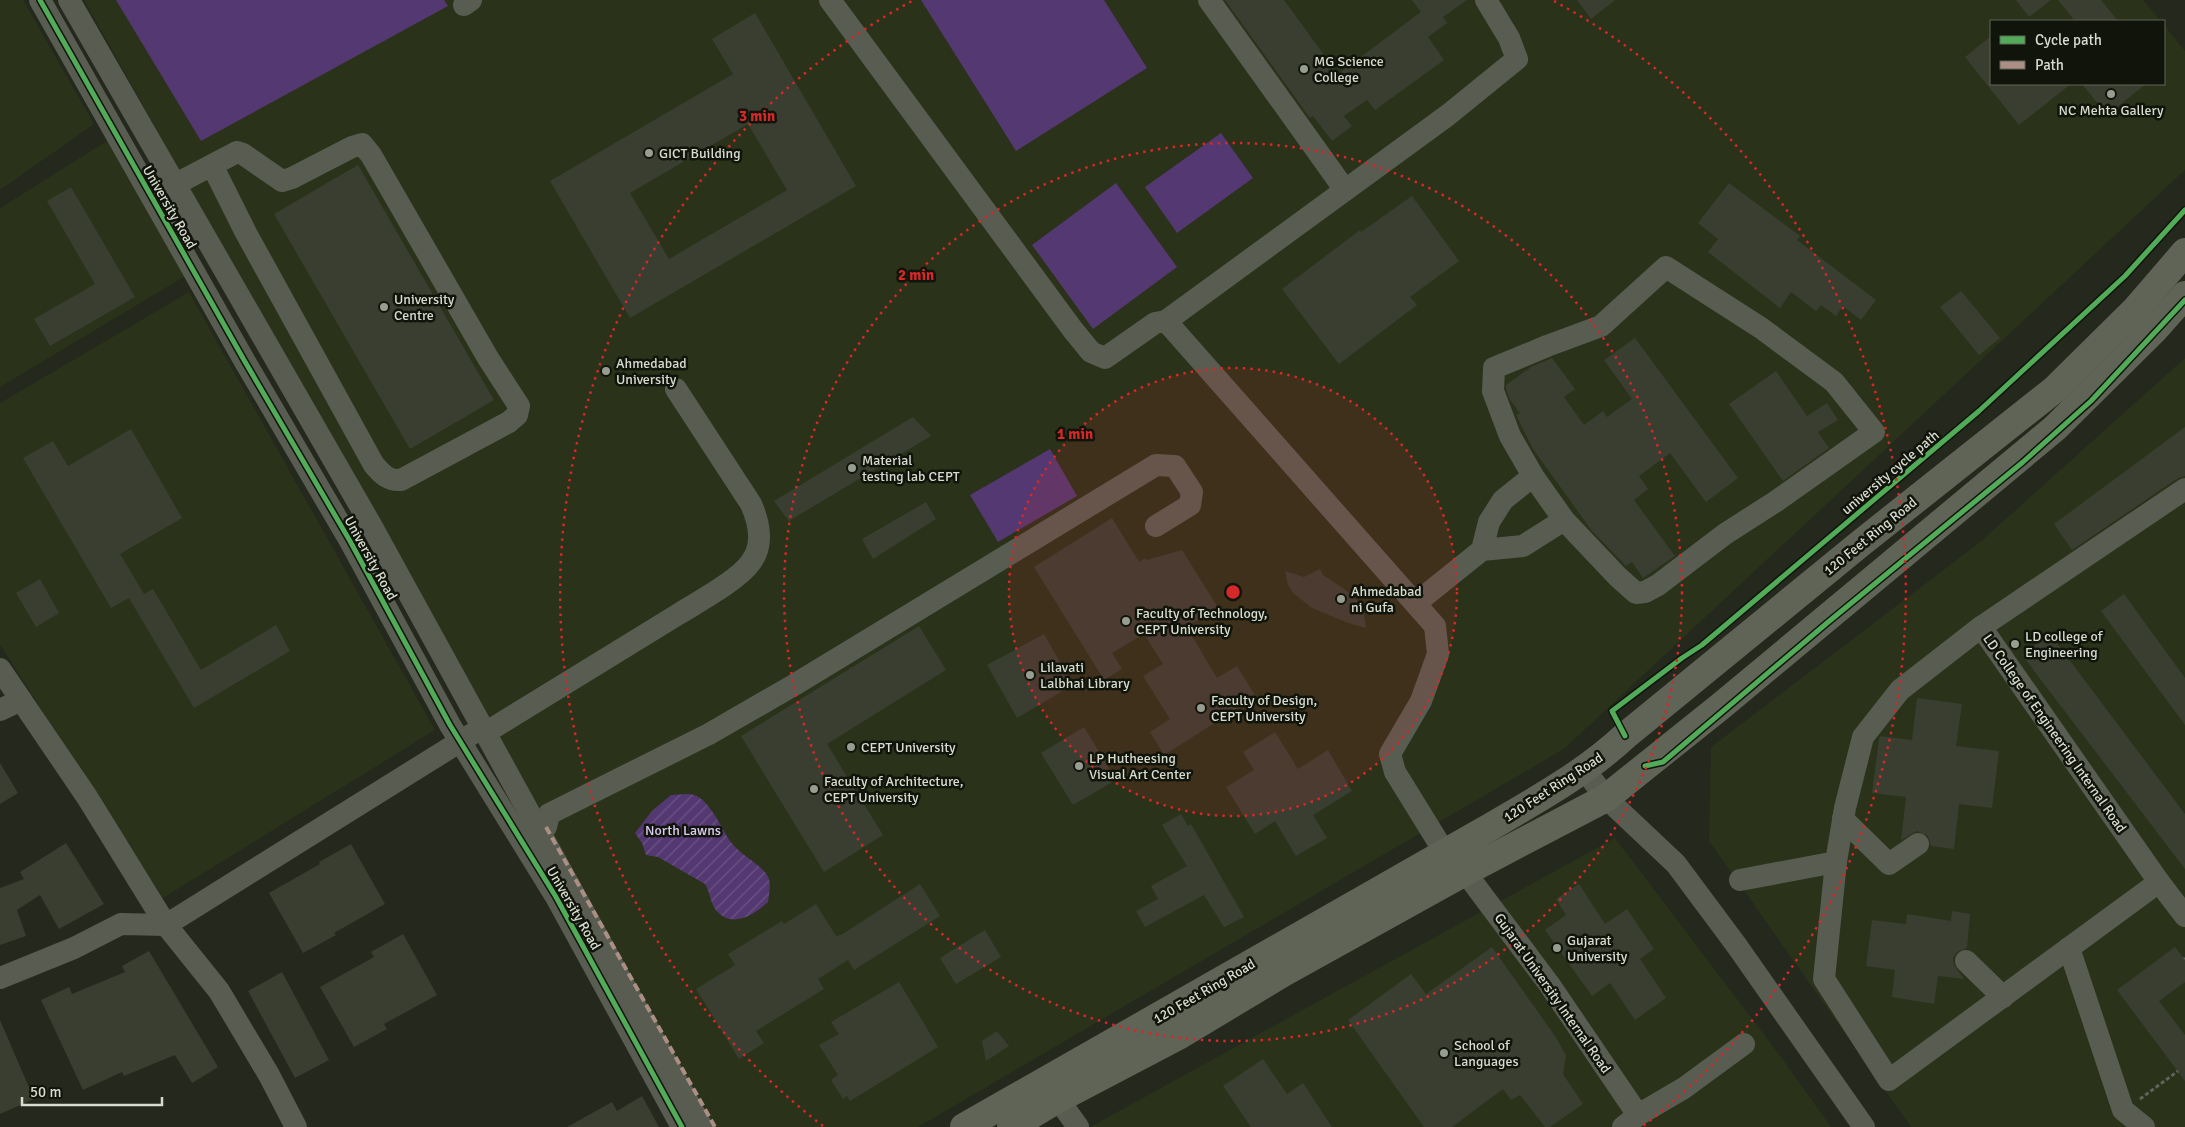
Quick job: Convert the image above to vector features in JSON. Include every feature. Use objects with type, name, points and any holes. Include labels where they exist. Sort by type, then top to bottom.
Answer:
[{"type":"main road","name":"120 Feet Ring Road","points":[[964,1127],[1446,853],[1555,789],[1605,754],[1861,543],[2055,389],[2136,309],[2185,252]]},
{"type":"main road","name":"120 Feet Ring Road","points":[[1011,1127],[1058,1099],[1180,1035],[1283,973],[1465,872],[1606,798],[1728,700],[2055,428],[2155,329],[2185,295]]},
{"type":"street","name":"University Road","points":[[40,0],[234,343],[350,541],[460,741],[556,897],[682,1127]]},
{"type":"street","name":"University Road","points":[[69,0],[371,525],[702,1127]]},
{"type":"street","points":[[830,0],[987,217],[1091,352],[1105,358],[1154,323],[1166,321],[1448,114],[1517,59],[1509,38],[1486,0]]},
{"type":"street","points":[[1209,0],[1345,190]]},
{"type":"street","points":[[174,185],[212,165],[237,152],[243,154],[282,181],[362,144],[371,155],[488,358],[519,406],[517,415],[509,422],[401,480],[393,480],[384,476],[374,465],[309,349],[212,165]]},
{"type":"street","points":[[1666,267],[1761,328],[1834,382],[1874,432],[1784,496],[1726,534],[1658,585],[1645,592],[1636,593],[1618,578],[1564,520],[1533,476],[1510,436],[1492,390],[1494,368],[1601,326],[1666,267]]},
{"type":"street","points":[[1166,321],[1416,603],[1434,626],[1438,654],[1421,702],[1390,754],[1395,772],[1446,853]]},
{"type":"street","points":[[0,978],[74,948],[120,924],[166,925],[460,741],[484,730],[735,577],[751,563],[757,552],[757,518],[751,504],[676,389]]},
{"type":"street","points":[[540,830],[546,827],[549,814],[709,734],[794,685],[1149,469],[1156,465],[1175,466],[1192,492],[1190,506],[1156,526]]},
{"type":"street","points":[[1482,550],[1489,522],[1503,500],[1533,476]]},
{"type":"street","name":"LD College of Engineering Internal Road","points":[[2185,490],[1981,627],[2172,889],[2185,916]]},
{"type":"street","points":[[1416,603],[1482,550],[1523,546],[1564,520]]},
{"type":"street","points":[[1981,627],[1900,690],[1863,737],[1843,819],[1836,862],[1824,979],[1889,1080],[2070,948],[2172,889]]},
{"type":"street","points":[[0,669],[87,797],[166,925],[219,991],[269,1074],[296,1127]]},
{"type":"street","points":[[0,710],[21,700]]},
{"type":"street","points":[[1584,769],[1606,798],[1676,864],[1737,946],[1864,1127]]},
{"type":"street","points":[[1843,819],[1889,864],[1918,844]]},
{"type":"street","points":[[1740,880],[1836,862]]},
{"type":"street","name":"Gujarat University Internal Road","points":[[1465,872],[1549,984],[1630,1121],[1684,1088],[1744,1044]]},
{"type":"street","points":[[2070,948],[2123,1111],[2144,1127]]},
{"type":"street","points":[[1966,961],[2003,996]]},
{"type":"street","points":[[1058,1099],[1078,1127]]},
{"type":"path","points":[[2123,1111],[2178,1071]]},
{"type":"shaded area","points":[[0,0],[23,0],[94,124],[0,190]]},
{"type":"shaded area","points":[[84,0],[2143,0],[2160,20],[1990,20],[1990,85],[2165,85],[2165,26],[2185,51],[2185,170],[1564,749],[918,1127],[715,1127]]},
{"type":"shaded area","points":[[110,139],[187,275],[0,387],[0,208]]},
{"type":"shaded area","points":[[189,292],[435,730],[163,898],[0,645],[0,403]]},
{"type":"shaded area","name":"LD college of Engineering","points":[[2185,358],[2185,1127],[1911,1127],[1709,841],[1711,747],[1980,542]]},
{"type":"shaded area","name":"Gujarat University","points":[[1615,838],[1781,1057],[1831,1127],[1090,1127]]},
{"type":"green space","points":[[116,0],[444,0],[448,6],[201,141]]},
{"type":"green space","points":[[921,0],[1104,0],[1147,68],[1016,151]]},
{"type":"green space","points":[[1221,133],[1253,178],[1177,233],[1145,187]]},
{"type":"green space","points":[[1116,183],[1177,267],[1093,329],[1032,245]]},
{"type":"green space","points":[[1050,449],[1077,496],[998,542],[970,495]]},
{"type":"green space","name":"North Lawns","points":[[671,795],[694,795],[705,802],[734,846],[767,875],[770,888],[768,902],[756,912],[742,918],[728,919],[715,909],[705,884],[658,857],[646,855],[642,843],[635,833],[652,811]]},
{"type":"building","name":"MG Science College","points":[[1225,0],[1284,0],[1338,74],[1421,12],[1412,0],[1467,0],[1443,17],[1447,23],[1428,37],[1444,60],[1375,110],[1367,100],[1344,116],[1352,126],[1332,141],[1313,116],[1310,118]]},
{"type":"building","points":[[1577,0],[1615,0],[1591,19]]},
{"type":"building","points":[[2016,0],[2051,0],[2029,17]]},
{"type":"building","points":[[2058,0],[2101,0],[2117,20],[2074,20]]},
{"type":"building","name":"GICT Building","points":[[755,13],[856,186],[630,318],[550,181],[733,74],[712,39]],"holes":[[[748,124],[787,190],[669,259],[630,193]]]},
{"type":"building","points":[[1990,37],[1990,85],[2070,85],[2019,125],[1965,57]]},
{"type":"building","points":[[2083,85],[2145,85],[2107,115]]},
{"type":"building","name":"University Centre","points":[[358,165],[494,400],[410,449],[274,214]]},
{"type":"building","points":[[1729,183],[1800,236],[1797,240],[1876,300],[1861,320],[1843,306],[1836,316],[1821,305],[1816,311],[1791,292],[1780,308],[1708,252],[1718,239],[1698,223]]},
{"type":"building","points":[[71,187],[135,297],[50,346],[34,319],[95,284],[47,201]]},
{"type":"building","points":[[1412,196],[1459,261],[1410,297],[1417,305],[1339,364],[1282,289],[1360,230],[1361,232]]},
{"type":"building","points":[[1961,291],[2000,338],[1979,355],[1940,307]]},
{"type":"building","points":[[1635,338],[1738,478],[1706,502],[1670,453],[1639,476],[1648,489],[1634,500],[1675,556],[1643,578],[1632,562],[1626,566],[1592,531],[1533,449],[1516,415],[1520,413],[1510,400],[1506,389],[1506,385],[1531,367],[1552,358],[1575,389],[1564,397],[1584,425],[1603,411],[1607,417],[1632,399],[1604,360]]},
{"type":"building","points":[[1776,371],[1807,416],[1827,403],[1838,420],[1818,432],[1829,448],[1783,481],[1729,404]]},
{"type":"building","name":"Material testing lab CEPT","points":[[913,417],[931,436],[789,521],[774,501]]},
{"type":"building","points":[[2185,427],[2185,476],[2178,478],[2072,550],[2054,524]]},
{"type":"building","points":[[131,429],[182,518],[120,554],[144,594],[153,589],[201,670],[276,625],[290,651],[194,708],[129,598],[111,608],[23,458],[53,441],[68,466]]},
{"type":"building","points":[[926,502],[936,519],[873,559],[862,539]]},
{"type":"building","points":[[1112,518],[1139,562],[1145,558],[1147,560],[1182,550],[1220,611],[1187,625],[1189,631],[1217,678],[1237,666],[1256,697],[1164,755],[1150,732],[1170,719],[1143,676],[1163,664],[1144,634],[1112,653],[1122,669],[1104,680],[1034,567]]},
{"type":"building","points":[[1320,569],[1323,575],[1343,588],[1360,603],[1363,608],[1366,628],[1348,623],[1312,608],[1293,593],[1288,585],[1285,571],[1304,577]]},
{"type":"building","points":[[40,579],[59,613],[36,627],[16,593]]},
{"type":"building","points":[[2124,594],[2185,678],[2185,725],[2101,611]]},
{"type":"building","name":"Faculty of Architecture, CEPT University","points":[[919,626],[946,670],[827,744],[883,835],[824,872],[741,736]]},
{"type":"building","name":"Lilavati Lalbhai Library","points":[[1044,634],[1073,685],[1017,718],[987,665]]},
{"type":"building","points":[[2050,634],[2185,814],[2185,869],[2022,655]]},
{"type":"building","points":[[1917,698],[1962,704],[1956,746],[1999,751],[1992,808],[1959,804],[1954,849],[1931,846],[1928,836],[1917,831],[1901,840],[1906,797],[1872,793],[1880,736],[1912,740]]},
{"type":"building","name":"LP Hutheesing Visual Art Center","points":[[1084,727],[1116,780],[1073,805],[1041,753]]},
{"type":"building","points":[[1275,732],[1298,769],[1328,750],[1352,791],[1313,815],[1327,838],[1296,856],[1275,821],[1255,834],[1226,787],[1254,770],[1243,752]]},
{"type":"building","points":[[0,763],[18,793],[0,804]]},
{"type":"building","points":[[1181,814],[1188,826],[1191,824],[1244,917],[1224,927],[1204,895],[1145,927],[1136,911],[1158,899],[1151,886],[1187,866],[1162,825]]},
{"type":"building","points":[[66,843],[104,904],[59,929],[40,895],[17,910],[26,936],[0,945],[0,888],[24,879],[20,872]]},
{"type":"building","points":[[351,844],[385,904],[303,953],[269,893]]},
{"type":"building","points":[[920,884],[940,916],[854,970],[848,960],[818,979],[824,989],[756,1031],[764,1043],[739,1059],[696,989],[735,965],[728,954],[782,921],[784,924],[816,904],[836,936],[841,935]]},
{"type":"building","points":[[1579,884],[1605,924],[1627,909],[1654,949],[1640,959],[1666,998],[1635,1020],[1610,983],[1592,996],[1545,930],[1566,915],[1556,899]]},
{"type":"building","points":[[1952,911],[1970,914],[1967,948],[1957,952],[1953,958],[1954,965],[1964,979],[1938,976],[1934,1004],[1892,997],[1895,970],[1866,966],[1872,920],[1906,924],[1907,914],[1951,921]]},
{"type":"building","points":[[985,930],[1001,957],[956,984],[940,958]]},
{"type":"building","points":[[403,934],[437,995],[384,1024],[387,1029],[354,1047],[320,987],[374,957],[371,952]]},
{"type":"building","points":[[1492,947],[1555,1036],[1566,1055],[1563,1074],[1583,1104],[1550,1127],[1545,1127],[1520,1095],[1511,1100],[1503,1089],[1452,1127],[1424,1127],[1348,1020],[1411,974],[1426,994]]},
{"type":"building","points":[[2175,947],[2185,960],[2185,982],[2159,1001],[2185,1035],[2185,1081],[2117,990]]},
{"type":"building","points":[[149,951],[218,1067],[192,1083],[175,1055],[124,1076],[122,1072],[83,1090],[41,1000],[69,987],[72,994],[125,972],[122,966]]},
{"type":"building","points":[[282,972],[329,1060],[295,1078],[248,991]]},
{"type":"building","points":[[899,982],[938,1047],[850,1101],[847,1096],[843,1099],[831,1080],[838,1075],[819,1045],[839,1034],[831,1022]]},
{"type":"building","points":[[0,1020],[34,1099],[0,1114]]},
{"type":"building","points":[[997,1031],[1009,1046],[986,1061],[982,1041]]},
{"type":"building","points":[[1263,1059],[1287,1094],[1303,1083],[1332,1127],[1251,1127],[1223,1086]]},
{"type":"building","points":[[642,1096],[659,1127],[567,1127],[612,1102],[617,1111]]},
{"type":"marked path","points":[[546,827],[715,1127]]},
{"type":"cycle path","points":[[40,0],[244,360],[350,541],[450,725],[556,897],[682,1127]]},
{"type":"cycle path","name":"university cycle path","points":[[1625,736],[1612,711],[1702,645],[1979,411],[2125,276],[2185,210]]},
{"type":"cycle path","points":[[1645,766],[1663,762],[1827,623],[2023,462],[2091,401],[2185,300]]},
{"type":"place","name":"MG Science College","points":[[1304,69]]},
{"type":"place","name":"NC Mehta Gallery","points":[[2111,94]]},
{"type":"place","name":"GICT Building","points":[[649,153]]},
{"type":"place","name":"University Centre","points":[[384,307]]},
{"type":"place","name":"Ahmedabad University","points":[[606,371]]},
{"type":"place","name":"Material testing lab CEPT","points":[[852,468]]},
{"type":"place","name":"Ahmedabad ni Gufa","points":[[1341,599]]},
{"type":"place","name":"Faculty of Technology, CEPT University","points":[[1126,621]]},
{"type":"place","name":"LD college of Engineering","points":[[2015,644]]},
{"type":"place","name":"Lilavati Lalbhai Library","points":[[1030,675]]},
{"type":"place","name":"Faculty of Design, CEPT University","points":[[1201,708]]},
{"type":"place","name":"CEPT University","points":[[851,747]]},
{"type":"place","name":"LP Hutheesing Visual Art Center","points":[[1079,766]]},
{"type":"place","name":"Faculty of Architecture, CEPT University","points":[[814,789]]},
{"type":"place","name":"Gujarat University","points":[[1557,948]]},
{"type":"place","name":"School of Languages","points":[[1444,1053]]}]
